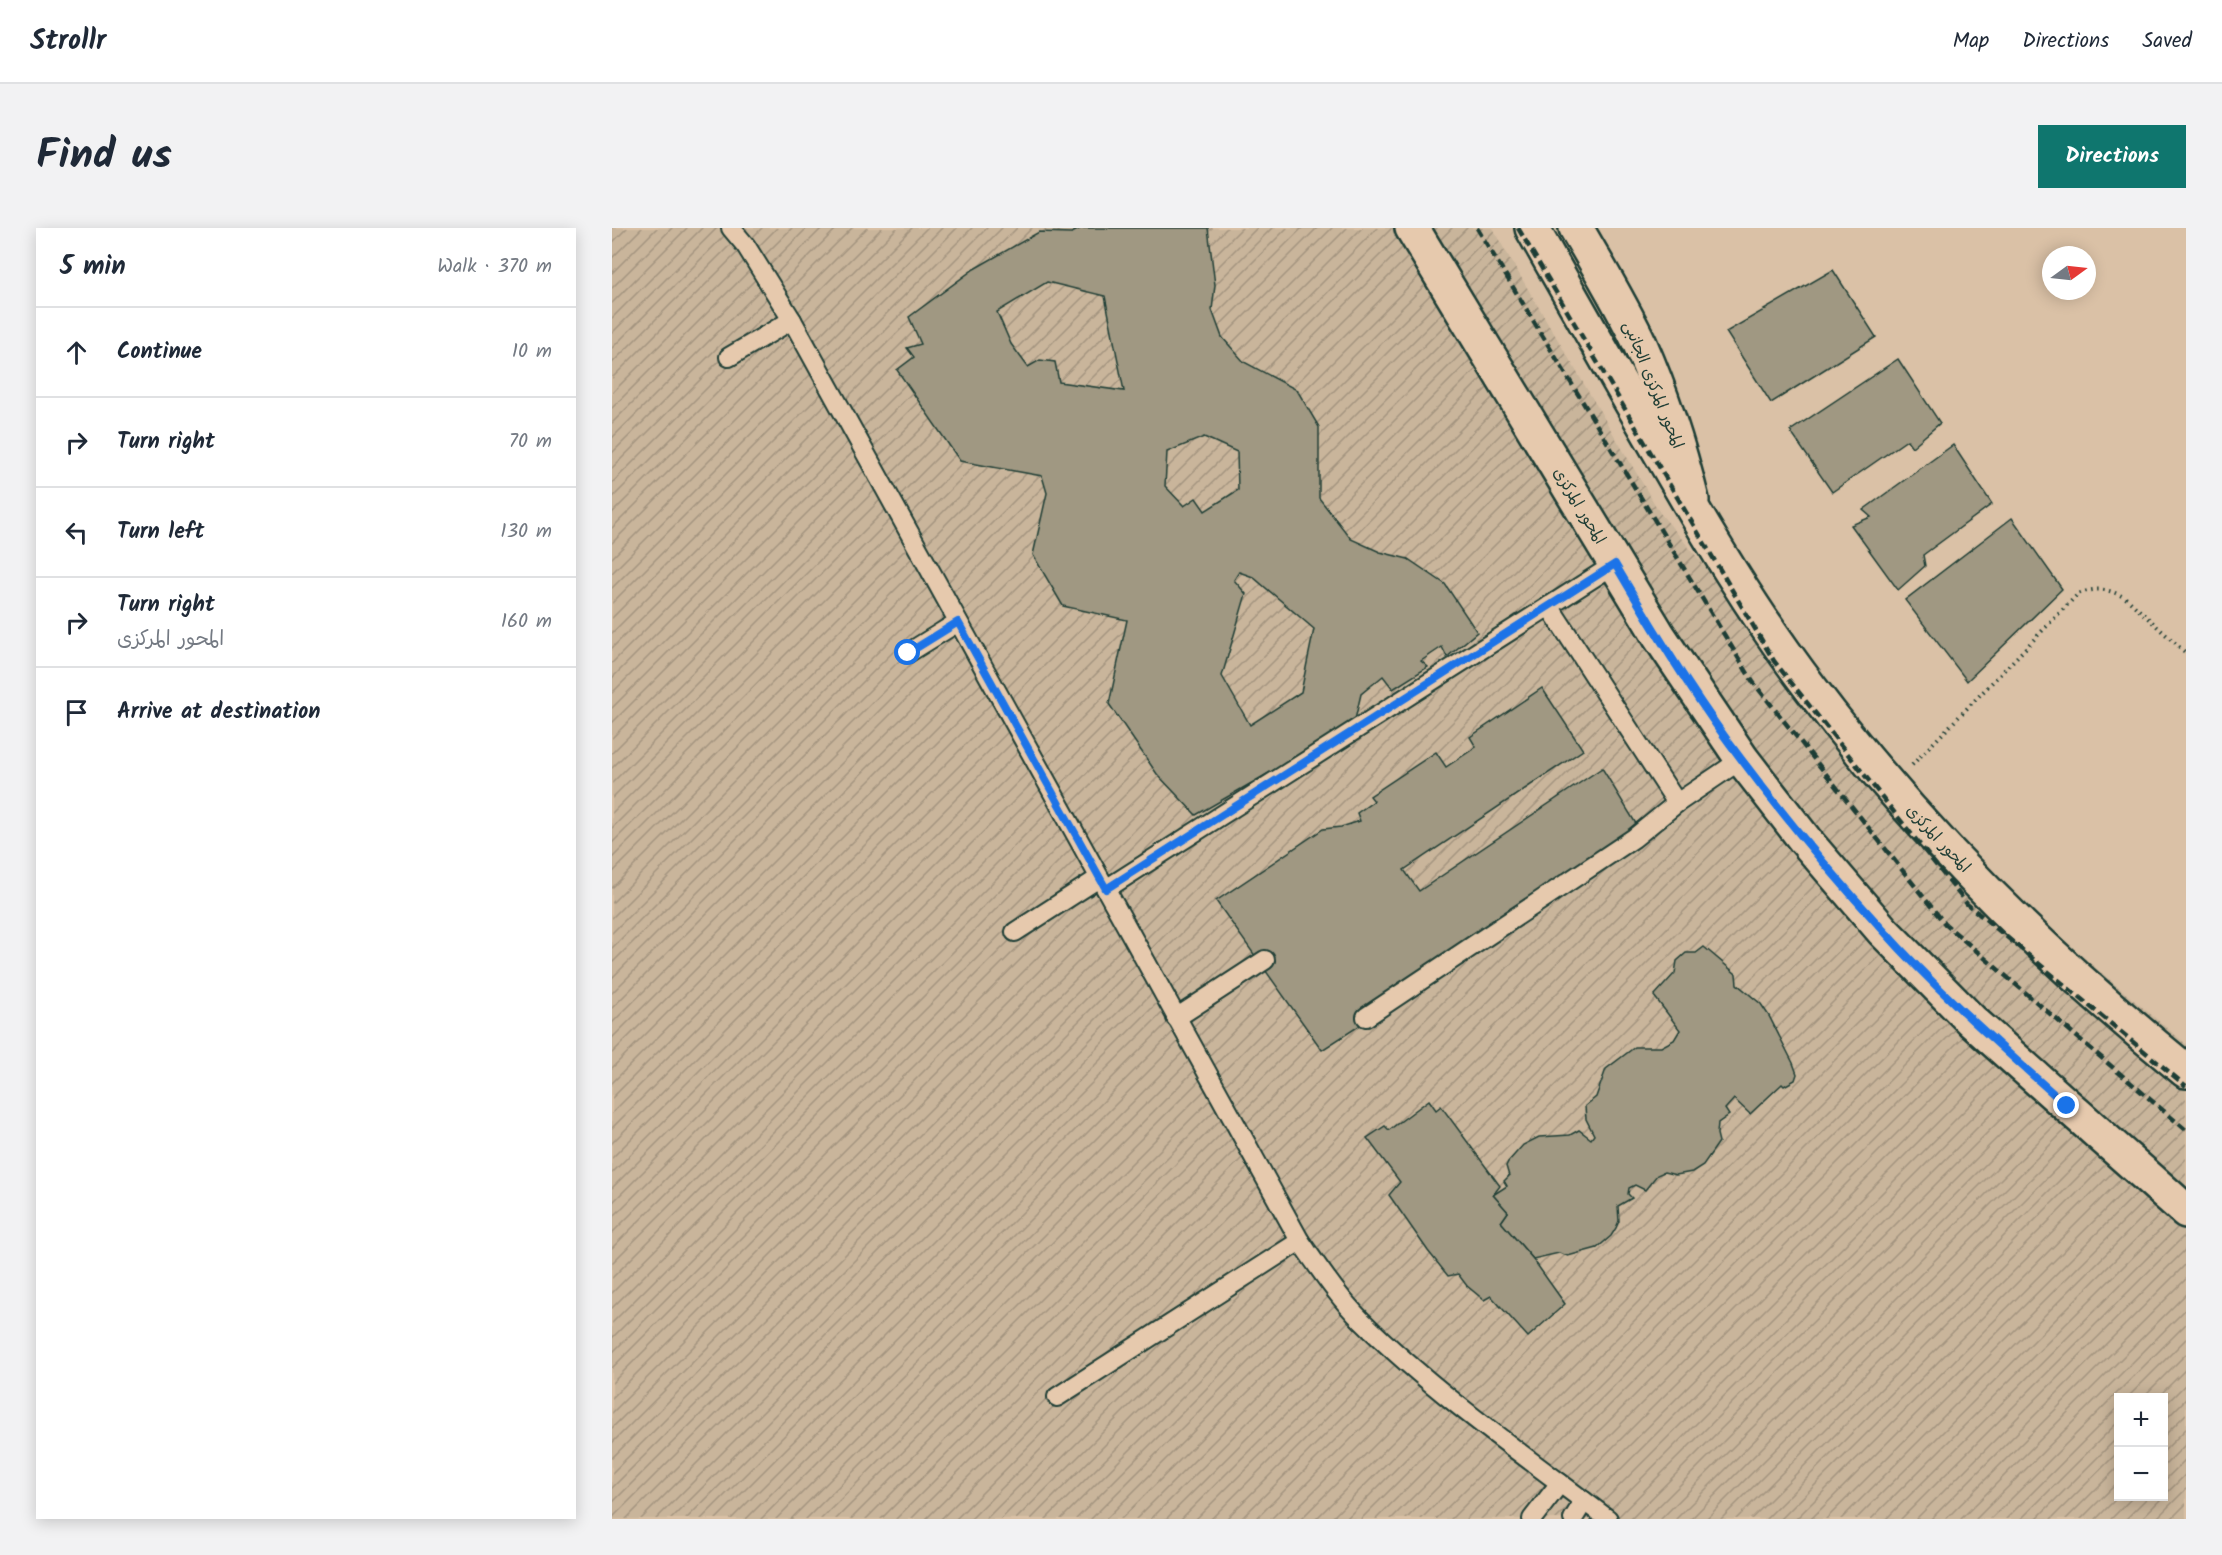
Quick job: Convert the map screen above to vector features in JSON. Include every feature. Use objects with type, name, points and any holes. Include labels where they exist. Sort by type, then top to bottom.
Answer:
[{"type":"main road","name":"المحور المركزى","points":[[1413,228],[1659,636],[1742,759],[1805,840],[1883,931],[1972,1021],[2186,1211]]},
{"type":"main road","name":"المحور المركزى","points":[[1532,228],[1697,516],[1751,604],[1804,680],[1891,788],[1946,849],[2019,922],[2186,1071]]},
{"type":"main road","name":"المحور المركزى الجانبى","points":[[1576,228],[1612,290],[1643,353],[1682,458],[1697,516]]},
{"type":"lane","points":[[731,228],[746,246],[792,320],[1300,1241],[1360,1320],[1465,1410],[1608,1519]]},
{"type":"lane","points":[[729,357],[792,320]]},
{"type":"lane","points":[[1015,932],[1102,883],[1615,564]]},
{"type":"lane","points":[[1549,606],[1677,803]]},
{"type":"lane","points":[[908,653],[958,622]]},
{"type":"lane","points":[[1366,1017],[1634,838],[1677,803],[1742,759]]},
{"type":"lane","points":[[1176,1017],[1265,960]]},
{"type":"lane","points":[[1057,1397],[1300,1241]]},
{"type":"lane","points":[[1532,1519],[1560,1483]]},
{"type":"lane","points":[[1573,1519],[1584,1501]]},
{"type":"path","points":[[1891,788],[2078,594],[2096,589],[2115,591],[2127,598],[2186,653]]},
{"type":"shaded area","points":[[612,228],[1492,228],[1660,513],[1800,679],[1990,879],[2186,1044],[2186,1519],[612,1519]]},
{"type":"building","points":[[1081,228],[1208,228],[1215,285],[1212,310],[1222,337],[1244,362],[1297,390],[1319,427],[1319,498],[1351,539],[1380,552],[1408,559],[1445,584],[1477,632],[1447,657],[1442,647],[1421,661],[1428,667],[1393,689],[1383,676],[1361,694],[1354,724],[1196,815],[1157,774],[1109,704],[1127,620],[1063,606],[1033,555],[1047,493],[1042,476],[960,461],[897,370],[914,357],[907,348],[921,344],[909,317],[974,269],[1039,232],[1072,233]],"holes":[[[1047,282],[1105,296],[1124,391],[1059,382],[1055,362],[1040,360],[1028,367],[1011,344],[997,312]],[[1204,437],[1237,452],[1238,490],[1205,511],[1196,498],[1184,506],[1165,486],[1167,452]],[[1239,572],[1253,577],[1314,629],[1301,692],[1250,725],[1222,676],[1246,594],[1234,580]]]},
{"type":"building","points":[[1833,270],[1876,337],[1771,403],[1726,332]]},
{"type":"building","points":[[1898,359],[1940,423],[1912,447],[1907,440],[1832,492],[1790,431]]},
{"type":"building","points":[[1953,445],[1992,504],[1923,555],[1925,566],[1898,590],[1851,525],[1871,517],[1863,510]]},
{"type":"building","points":[[2012,518],[2062,589],[1967,681],[1905,600]]},
{"type":"building","points":[[1542,688],[1583,750],[1404,870],[1419,891],[1602,768],[1646,840],[1322,1050],[1216,901],[1323,829],[1341,827],[1360,821],[1357,813],[1374,801],[1370,796],[1436,752],[1446,767],[1476,747],[1470,737]]},
{"type":"building","points":[[1704,947],[1736,974],[1737,984],[1761,1004],[1793,1063],[1797,1074],[1795,1080],[1784,1086],[1782,1084],[1750,1114],[1734,1099],[1725,1109],[1729,1115],[1718,1123],[1719,1142],[1703,1165],[1692,1172],[1676,1175],[1664,1172],[1657,1175],[1645,1190],[1635,1185],[1629,1188],[1628,1194],[1632,1198],[1618,1206],[1619,1221],[1616,1228],[1611,1236],[1597,1248],[1568,1256],[1559,1253],[1533,1259],[1501,1222],[1508,1212],[1493,1195],[1507,1186],[1504,1181],[1509,1176],[1506,1166],[1508,1162],[1523,1145],[1539,1137],[1570,1135],[1579,1130],[1591,1139],[1594,1135],[1586,1119],[1585,1106],[1596,1097],[1606,1069],[1635,1047],[1661,1047],[1674,1040],[1680,1030],[1654,996],[1675,973],[1677,961],[1686,953],[1696,953]]},
{"type":"building","points":[[1429,1100],[1436,1110],[1441,1106],[1500,1186],[1493,1195],[1508,1212],[1501,1222],[1533,1259],[1565,1304],[1528,1337],[1491,1296],[1484,1300],[1467,1286],[1458,1274],[1448,1276],[1389,1195],[1400,1182],[1367,1138],[1385,1126],[1389,1130]]},
{"type":"railway","points":[[1477,228],[1753,682],[1945,924],[2186,1130]]},
{"type":"railway","points":[[1518,228],[1774,661],[1967,904],[2186,1086]]},
{"type":"route","points":[[908,653],[958,622],[1106,889],[1615,564],[1729,742],[1805,840],[1883,931],[1972,1021],[2067,1106]]}]
